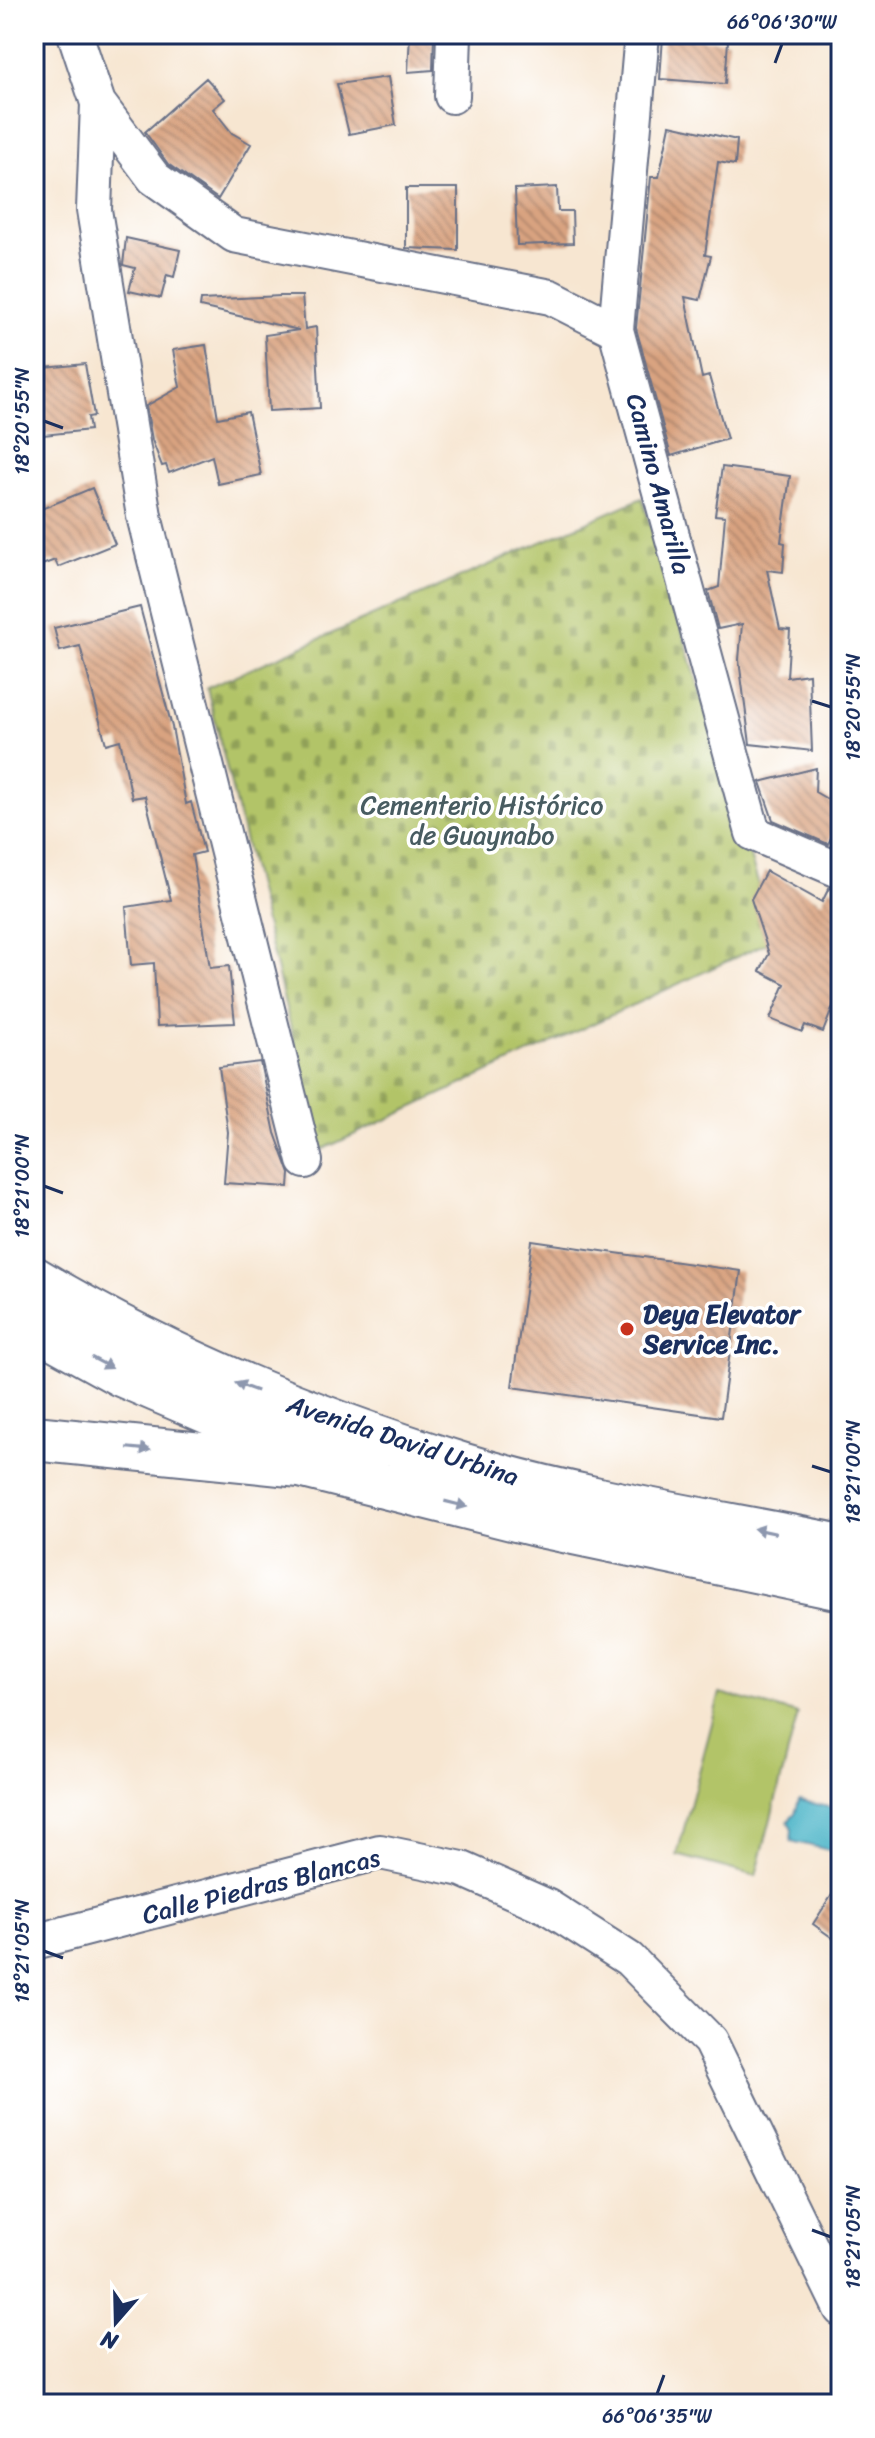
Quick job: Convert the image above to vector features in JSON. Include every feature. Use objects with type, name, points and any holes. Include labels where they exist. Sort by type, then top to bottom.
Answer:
[{"type":"main road","name":"Avenida David Urbina","points":[[34,1279],[105,1322],[230,1381],[462,1465],[542,1485],[841,1547]]},
{"type":"main road","name":"Avenida David Urbina","points":[[34,1326],[121,1374],[380,1485],[555,1528],[841,1588]]},
{"type":"main road","points":[[34,1438],[300,1465],[380,1485]]},
{"type":"street","points":[[75,34],[98,103],[154,178],[234,235],[551,297],[616,330]]},
{"type":"street","points":[[452,96],[454,34]]},
{"type":"street","name":"Camino Amarilla","points":[[642,34],[616,330],[753,833],[841,871]]},
{"type":"street","points":[[98,103],[94,210],[144,516],[305,1161]]},
{"type":"street","name":"Calle Piedras Blancas","points":[[34,1942],[380,1852],[462,1869],[548,1907],[629,1959],[710,2041],[841,2309]]},
{"type":"green space","name":"Cementerio Histórico de Guaynabo","points":[[642,498],[775,939],[321,1150],[207,688]]},
{"type":"green space","points":[[720,1693],[798,1714],[756,1876],[677,1855]]},
{"type":"water","points":[[799,1800],[841,1810],[841,1853],[791,1841],[792,1830],[788,1821],[795,1814]]},
{"type":"building","points":[[410,34],[434,34],[433,70],[408,72]]},
{"type":"building","points":[[663,37],[728,41],[725,84],[660,79]]},
{"type":"building","points":[[388,77],[396,125],[349,134],[337,84]]},
{"type":"building","points":[[206,78],[225,99],[213,109],[232,133],[251,144],[218,199],[168,164],[145,132]]},
{"type":"building","points":[[670,125],[737,140],[735,165],[718,162],[705,255],[711,256],[700,300],[685,297],[702,378],[709,376],[727,439],[671,456],[636,328],[651,177],[659,177]]},
{"type":"building","points":[[557,187],[558,211],[572,211],[573,243],[517,245],[515,189]]},
{"type":"building","points":[[406,188],[458,188],[458,250],[406,248]]},
{"type":"building","points":[[126,238],[180,250],[174,277],[167,275],[161,298],[129,291],[135,268],[123,265]]},
{"type":"building","points":[[302,296],[305,329],[316,327],[320,408],[269,411],[265,335],[299,330],[200,307],[201,300]]},
{"type":"building","points":[[206,345],[218,418],[248,412],[261,475],[218,484],[212,456],[169,473],[166,465],[162,466],[152,440],[146,406],[180,387],[173,350]]},
{"type":"building","points":[[85,364],[94,416],[88,417],[90,430],[34,436],[34,369]]},
{"type":"building","points":[[722,467],[790,476],[781,542],[785,543],[783,572],[767,570],[780,629],[790,630],[787,677],[809,674],[812,751],[750,744],[739,660],[742,624],[718,629],[708,591],[719,587],[725,516],[715,515]]},
{"type":"building","points":[[92,488],[115,544],[58,567],[55,560],[34,568],[34,534],[42,530],[34,512]]},
{"type":"building","points":[[140,607],[172,727],[186,804],[191,802],[204,852],[192,855],[210,968],[229,966],[235,1023],[157,1026],[154,963],[131,965],[126,907],[171,900],[145,796],[132,798],[120,740],[106,744],[80,646],[60,651],[54,628]]},
{"type":"building","points":[[816,768],[815,792],[841,807],[841,818],[828,844],[773,820],[760,782]]},
{"type":"building","points":[[766,871],[822,902],[829,888],[841,891],[841,986],[823,1032],[805,1025],[802,1032],[770,1019],[785,984],[760,971],[769,954],[751,899]]},
{"type":"building","points":[[260,1062],[275,1133],[290,1174],[289,1187],[224,1183],[228,1132],[219,1067]]},
{"type":"building","name":"Deya Elevator Service Inc.","points":[[532,1241],[741,1271],[721,1417],[512,1387]]},
{"type":"building","points":[[841,1881],[841,1944],[813,1924]]},
{"type":"place","name":"Deya Elevator Service Inc.","points":[[627,1329]]}]
